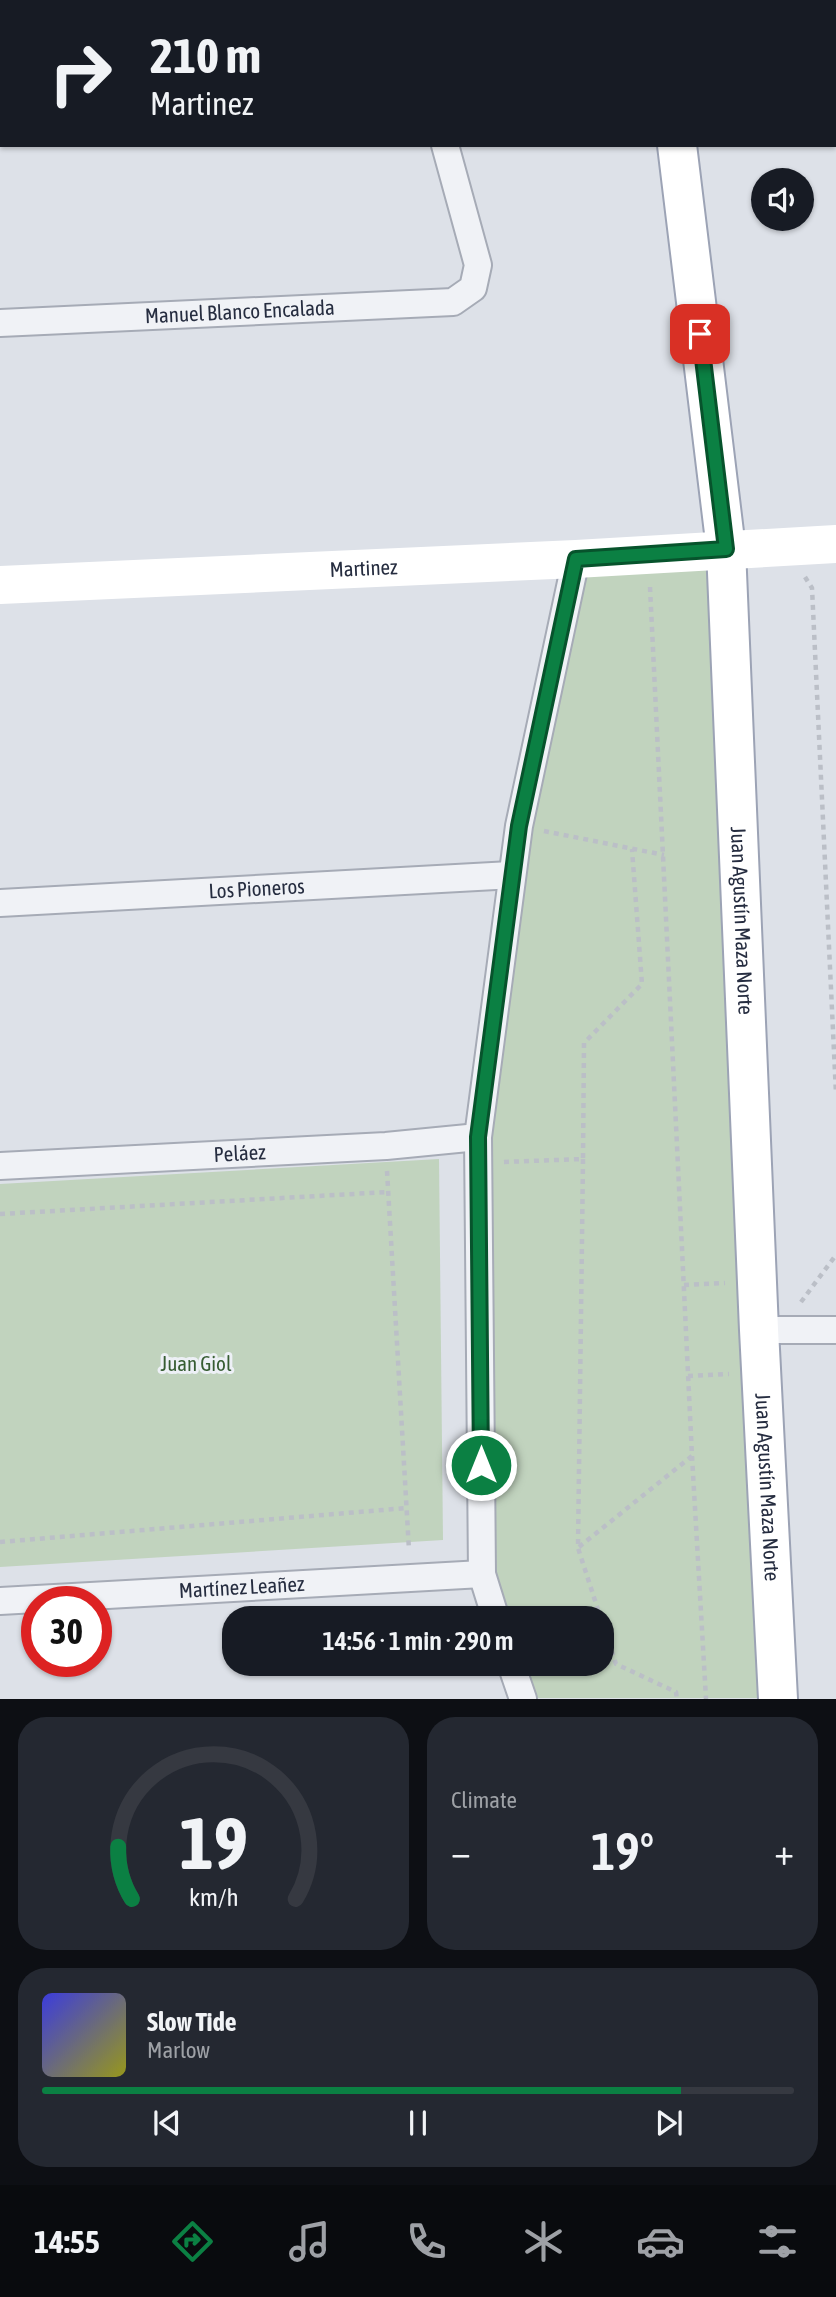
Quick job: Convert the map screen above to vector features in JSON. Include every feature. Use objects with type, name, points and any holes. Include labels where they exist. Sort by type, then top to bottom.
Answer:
[{"type":"main road","name":"Juan Agustín Maza Norte","points":[[677,147],[726,549],[757,1281],[769,1330],[761,1371],[778,1699]]},
{"type":"main road","name":"Martinez","points":[[0,585],[576,559],[836,544]]},
{"type":"street","name":"Manuel Blanco Encalada","points":[[0,323],[453,302],[473,288],[478,265],[446,147]]},
{"type":"street","points":[[492,1606],[482,1574],[479,1150],[519,826],[576,559]]},
{"type":"street","name":"Los Pioneros","points":[[0,903],[512,875]]},
{"type":"street","name":"Peláez","points":[[0,1166],[386,1146],[479,1150]]},
{"type":"street","points":[[769,1330],[836,1330]]},
{"type":"street","name":"Martínez Leañez","points":[[0,1601],[482,1574]]},
{"type":"street","points":[[515,1676],[523,1699]]},
{"type":"path","points":[[786,547],[812,588],[836,1094]]},
{"type":"path","points":[[649,555],[706,1699]]},
{"type":"path","points":[[519,826],[664,855]]},
{"type":"path","points":[[597,1606],[578,1548],[584,1043],[642,984],[632,849]]},
{"type":"path","points":[[386,1146],[411,1577]]},
{"type":"path","points":[[479,1150],[583,1159]]},
{"type":"path","points":[[0,1214],[388,1192]]},
{"type":"path","points":[[769,1330],[836,1255]]},
{"type":"path","points":[[684,1285],[757,1281]]},
{"type":"path","points":[[688,1376],[761,1371]]},
{"type":"path","points":[[578,1548],[692,1456]]},
{"type":"path","points":[[0,1542],[407,1508]]},
{"type":"path","points":[[614,1661],[615,1664],[676,1692],[677,1699]]},
{"type":"green space","points":[[726,549],[778,1698],[523,1698],[515,1676],[614,1676],[614,1606],[496,1606],[478,1137],[576,559]]},
{"type":"green space","name":"Juan Giol","points":[[439,1159],[443,1540],[0,1567],[0,1184]]},
{"type":"route","points":[[481,1465],[478,1137],[519,826],[576,559],[726,549],[700,334]]}]
